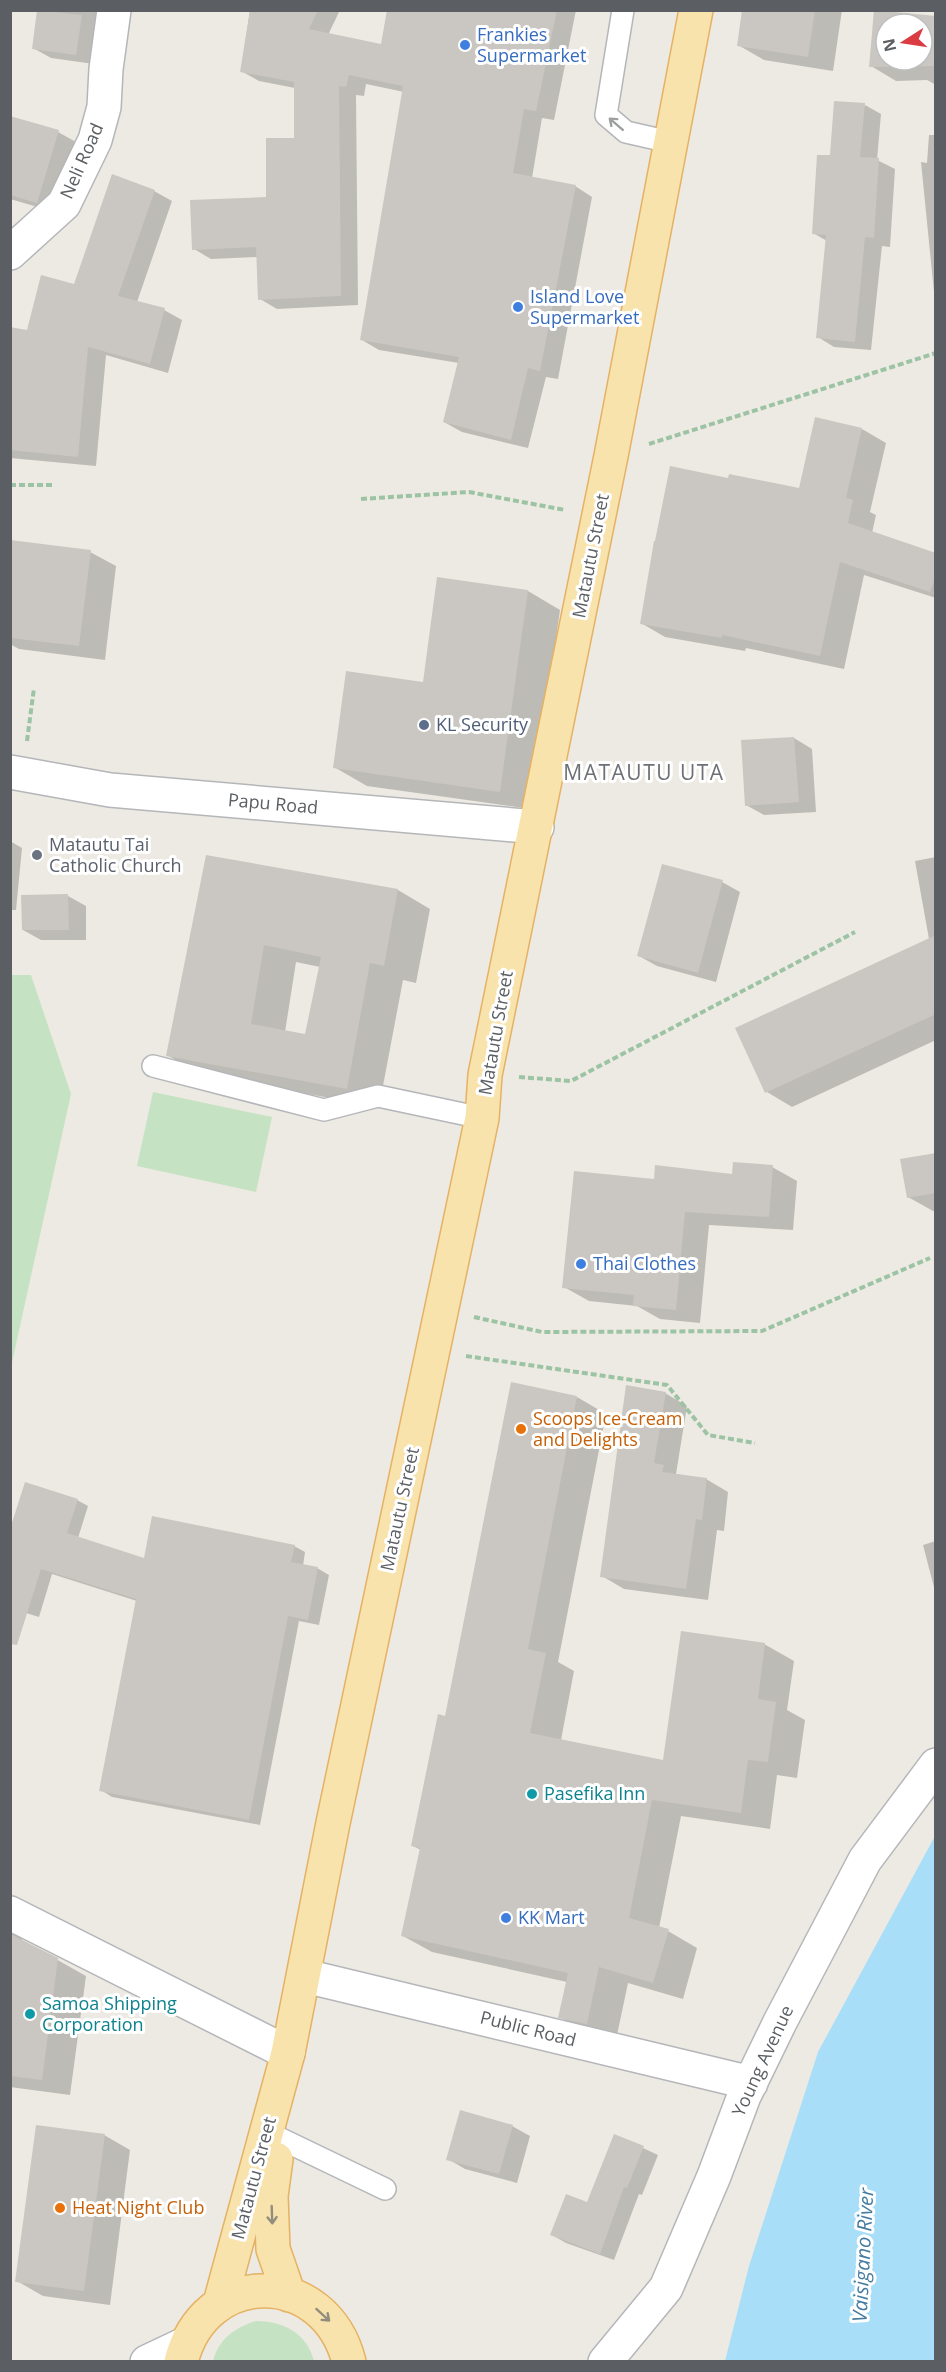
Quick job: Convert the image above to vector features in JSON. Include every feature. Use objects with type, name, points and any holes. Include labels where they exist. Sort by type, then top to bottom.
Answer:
[{"type":"main road","name":"Matautu Street","points":[[220,2303],[288,2053],[305,1976],[333,1823],[482,1118],[485,1075],[611,456],[696,10]]},
{"type":"main road","name":"Matautu Street","points":[[288,2053],[271,2196],[273,2249],[289,2295]]},
{"type":"main road","points":[[183,2353],[206,2314],[220,2303],[247,2292],[276,2291],[304,2299],[327,2317],[344,2341],[349,2361]]},
{"type":"street","name":"Neli Road","points":[[10,253],[64,204],[95,140],[104,107],[106,69],[114,10]]},
{"type":"street","name":"Papu Road","points":[[16,773],[110,790],[537,827]]},
{"type":"street","name":"Young Avenue","points":[[605,2361],[666,2288],[751,2083],[866,1860],[936,1765]]},
{"type":"street","points":[[10,1913],[288,2053]]},
{"type":"street","name":"Public Road","points":[[305,1976],[751,2083]]},
{"type":"street","points":[[147,2361],[183,2353]]},
{"type":"lane","points":[[623,10],[606,115],[626,132],[670,142]]},
{"type":"lane","points":[[153,1066],[324,1110],[378,1096],[482,1118]]},
{"type":"lane","points":[[279,2138],[386,2189]]},
{"type":"path","points":[[611,456],[936,353]]},
{"type":"path","points":[[10,485],[55,485]]},
{"type":"path","points":[[361,499],[469,492],[598,516]]},
{"type":"path","points":[[16,773],[34,688]]},
{"type":"path","points":[[485,1075],[571,1081],[855,932]]},
{"type":"path","points":[[441,1311],[542,1332],[762,1331],[930,1258]]},
{"type":"path","points":[[433,1351],[667,1385],[708,1435],[755,1443]]},
{"type":"green space","points":[[11,975],[31,975],[71,1094],[11,1367]]},
{"type":"green space","points":[[153,1092],[272,1117],[256,1192],[137,1166]]},
{"type":"green space","points":[[256,2321],[275,2323],[292,2330],[306,2343],[314,2361],[213,2361],[219,2346],[228,2335]]},
{"type":"water","name":"Vaisigano River","points":[[935,1836],[935,2361],[725,2361],[749,2266],[818,2052]]},
{"type":"building","points":[[37,10],[82,15],[76,55],[32,49]]},
{"type":"building","points":[[250,10],[318,10],[309,29],[381,44],[387,10],[557,10],[536,111],[524,109],[513,173],[576,185],[540,371],[528,368],[511,440],[443,422],[459,357],[360,340],[403,86],[349,75],[346,87],[339,86],[341,296],[258,300],[256,247],[192,250],[190,200],[266,197],[266,138],[294,138],[294,82],[240,72]]},
{"type":"building","points":[[742,10],[815,10],[808,57],[737,46]]},
{"type":"building","points":[[874,10],[895,12],[874,12],[874,67],[869,67]]},
{"type":"building","points":[[934,16],[936,16],[936,66],[934,66]]},
{"type":"building","points":[[834,101],[865,103],[860,157],[879,158],[874,238],[865,237],[855,342],[816,338],[826,235],[812,234],[817,155],[830,155]]},
{"type":"building","points":[[10,116],[59,130],[37,203],[10,195]]},
{"type":"building","points":[[112,174],[155,190],[118,296],[165,308],[150,364],[88,347],[78,457],[10,450],[10,327],[27,330],[41,275],[74,284]]},
{"type":"building","points":[[815,417],[862,428],[846,498],[853,500],[848,523],[936,553],[936,575],[930,592],[840,562],[820,656],[722,635],[722,638],[640,624],[670,466],[728,478],[729,474],[799,488]]},
{"type":"building","points":[[10,540],[91,550],[79,646],[10,638]]},
{"type":"building","name":"KL Security","points":[[437,577],[528,590],[500,792],[333,768],[346,671],[423,682]]},
{"type":"building","points":[[794,737],[799,802],[745,806],[741,740]]},
{"type":"building","points":[[206,855],[398,889],[384,966],[370,963],[347,1089],[166,1056]],"holes":[[[264,945],[321,957],[305,1034],[251,1024]]]},
{"type":"building","points":[[662,864],[723,880],[698,973],[637,956]]},
{"type":"building","points":[[68,894],[69,930],[22,930],[21,895]]},
{"type":"building","points":[[936,935],[936,1014],[765,1093],[735,1028]]},
{"type":"building","points":[[936,1153],[936,1193],[907,1198],[900,1159]]},
{"type":"building","points":[[733,1162],[773,1165],[769,1217],[685,1212],[676,1310],[633,1306],[634,1295],[562,1288],[574,1171],[654,1179],[655,1165],[732,1174]]},
{"type":"building","points":[[511,1382],[577,1396],[528,1649],[546,1653],[530,1733],[663,1760],[681,1631],[765,1643],[758,1699],[776,1702],[768,1762],[748,1760],[741,1813],[652,1800],[629,1918],[669,1929],[653,1983],[599,1967],[587,2024],[558,2018],[568,1973],[401,1936],[420,1848],[411,1846],[438,1714],[445,1716]]},
{"type":"building","points":[[626,1385],[666,1392],[654,1463],[664,1465],[662,1472],[707,1478],[702,1520],[696,1519],[686,1589],[600,1577]]},
{"type":"building","points":[[25,1482],[78,1499],[67,1533],[144,1558],[152,1516],[295,1545],[291,1562],[318,1567],[308,1620],[288,1616],[249,1820],[99,1791],[136,1599],[41,1569],[17,1645],[10,1644],[10,1529]]},
{"type":"building","name":"Samoa Shipping Corporation","points":[[10,1934],[58,1958],[42,2080],[10,2076]]},
{"type":"building","points":[[460,2110],[513,2125],[499,2174],[446,2160]]},
{"type":"building","name":"Heat Night Club","points":[[36,2125],[105,2134],[84,2291],[15,2282]]},
{"type":"building","points":[[614,2134],[644,2146],[627,2188],[624,2187],[600,2254],[550,2235],[566,2194],[587,2202]]},
{"type":"place","name":"Frankies Supermarket","points":[[465,45]]},
{"type":"place","name":"Island Love Supermarket","points":[[518,307]]},
{"type":"place","name":"KL Security","points":[[424,725]]},
{"type":"place","name":"Matautu Tai Catholic Church","points":[[37,855]]},
{"type":"place","name":"Thai Clothes","points":[[581,1264]]},
{"type":"place","name":"Scoops Ice-Cream and Delights","points":[[521,1429]]},
{"type":"place","name":"Pasefika Inn","points":[[532,1794]]},
{"type":"place","name":"KK Mart","points":[[506,1918]]},
{"type":"place","name":"Samoa Shipping Corporation","points":[[30,2014]]},
{"type":"place","name":"Heat Night Club","points":[[60,2208]]},
{"type":"district","name":"MATAUTU UTA","points":[[644,773]]}]
